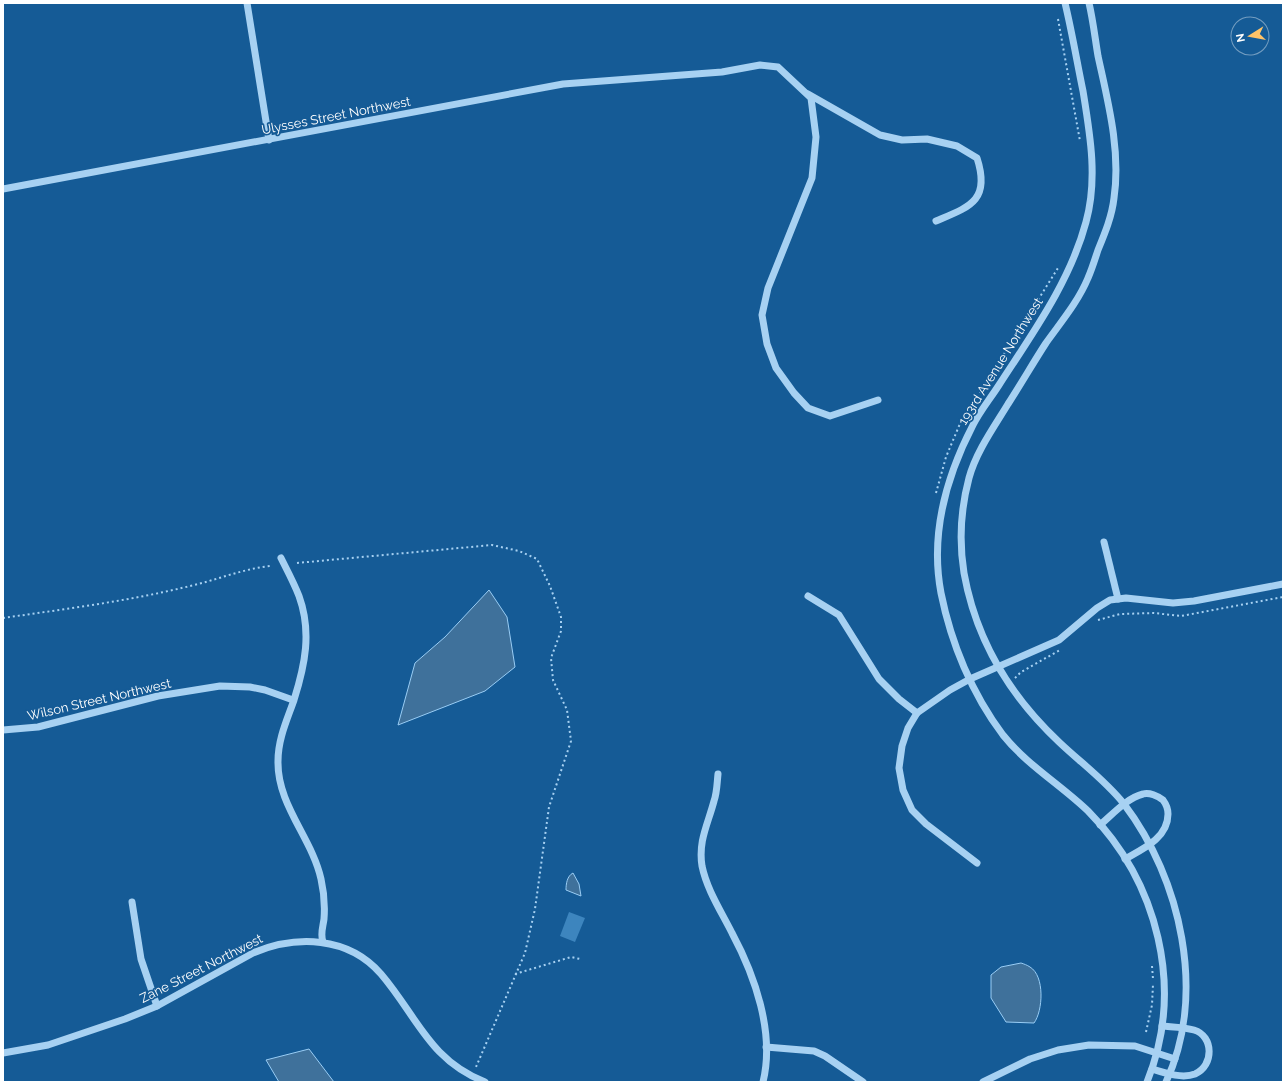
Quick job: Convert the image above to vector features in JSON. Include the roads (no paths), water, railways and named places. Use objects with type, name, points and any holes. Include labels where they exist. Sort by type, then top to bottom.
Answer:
[{"type":"street","points":[[247,3],[269,140]]},
{"type":"street","name":"193rd Avenue Northwest","points":[[1066,3],[1088,118],[1093,175],[1091,200],[1086,223],[1069,268],[1034,332],[974,422],[953,469],[945,493],[938,542],[938,570],[941,593],[950,627],[970,680],[981,701],[1006,738],[1038,769],[1074,798],[1100,825],[1125,859],[1144,893],[1157,930],[1165,989],[1162,1026],[1152,1069],[1147,1082]]},
{"type":"street","points":[[1089,3],[1114,144],[1115,197],[1108,226],[1088,279],[980,452],[970,475],[964,498],[962,542],[967,588],[980,629],[1009,686],[1037,719],[1095,774],[1124,805],[1149,845],[1167,884],[1179,932],[1185,968],[1186,990],[1182,1029],[1175,1059],[1166,1082]]},
{"type":"street","name":"Ulysses Street Northwest","points":[[3,189],[563,84],[674,74],[722,72],[760,64],[778,67],[807,94],[880,135],[902,140],[927,139],[957,146],[977,158],[982,172],[981,190],[970,206],[936,221]]},
{"type":"street","points":[[807,94],[811,98],[816,137],[812,178],[768,288],[762,315],[767,344],[776,368],[794,393],[808,408],[830,416],[878,400]]},
{"type":"street","points":[[1104,542],[1118,599]]},
{"type":"street","points":[[281,558],[299,595],[306,625],[305,658],[279,744],[279,779],[284,796],[321,878],[325,906],[321,937],[322,942]]},
{"type":"street","points":[[977,864],[926,824],[912,810],[903,790],[899,768],[902,746],[908,728],[917,712],[950,690],[1059,640],[1097,608],[1110,600],[1126,598],[1156,602],[1180,603],[1283,584]]},
{"type":"street","points":[[808,596],[839,615],[879,680],[899,699],[917,712]]},
{"type":"street","name":"Wilson Street Northwest","points":[[3,730],[38,727],[152,697],[220,686],[250,687],[265,690],[293,700]]},
{"type":"street","points":[[718,774],[714,801],[703,837],[702,865],[710,890],[749,968],[762,1015],[766,1047],[766,1070],[763,1082]]},
{"type":"street","points":[[1100,825],[1124,805],[1135,797],[1144,793],[1155,795],[1164,801],[1168,810],[1168,821],[1163,832],[1149,845],[1125,859]]},
{"type":"street","points":[[132,902],[141,959],[157,1006]]},
{"type":"street","name":"Zane Street Northwest","points":[[3,1053],[48,1045],[107,1026],[157,1006],[268,946],[296,941],[322,942],[345,949],[370,964],[381,974],[424,1036],[439,1052],[460,1069],[485,1082]]},
{"type":"street","points":[[1152,1069],[1182,1076],[1195,1074],[1204,1068],[1209,1058],[1208,1046],[1203,1036],[1194,1030],[1162,1026]]},
{"type":"street","points":[[983,1082],[1030,1059],[1074,1047],[1121,1044],[1135,1046],[1175,1059]]},
{"type":"street","points":[[766,1047],[814,1051],[825,1056],[863,1082]]},
{"type":"water","points":[[489,590],[507,617],[515,667],[485,691],[398,725],[415,663],[445,637]]},
{"type":"water","points":[[573,873],[579,884],[581,896],[566,890],[568,878]]},
{"type":"water","points":[[1021,963],[1029,966],[1035,971],[1040,986],[1041,1002],[1037,1018],[1034,1023],[1006,1022],[991,998],[991,975],[1001,967]]},
{"type":"water","points":[[309,1049],[334,1082],[279,1082],[266,1060]]}]
